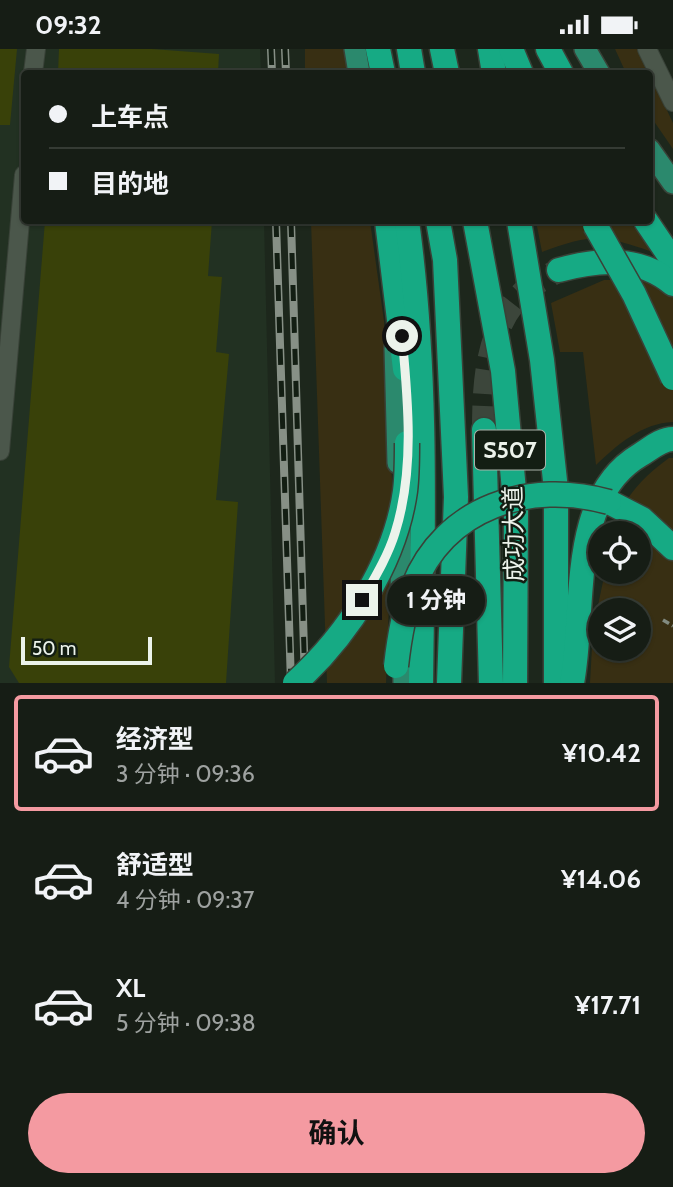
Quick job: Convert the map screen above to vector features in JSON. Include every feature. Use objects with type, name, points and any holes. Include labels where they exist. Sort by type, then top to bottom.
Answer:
[{"type":"highway","points":[[362,49],[366,70]]},
{"type":"highway","points":[[378,49],[382,70]]},
{"type":"highway","points":[[409,49],[412,70]]},
{"type":"highway","points":[[442,49],[446,70]]},
{"type":"highway","points":[[490,49],[494,70]]},
{"type":"highway","points":[[511,49],[520,70]]},
{"type":"highway","points":[[548,49],[559,70]]},
{"type":"highway","points":[[295,683],[335,642],[380,567],[395,534],[405,491],[407,443],[401,315],[387,224]]},
{"type":"highway","points":[[407,224],[419,331],[424,511],[421,683]]},
{"type":"highway","points":[[439,224],[445,260],[456,497],[449,683]]},
{"type":"highway","name":"成功大道","points":[[476,224],[503,372],[516,512],[515,683]]},
{"type":"highway","name":"成功大道","points":[[519,224],[542,360],[556,490],[556,683]]},
{"type":"highway","points":[[594,224],[634,294],[673,378]]},
{"type":"highway","points":[[648,224],[673,261]]},
{"type":"highway","points":[[559,270],[591,261],[626,261],[658,272],[673,284]]},
{"type":"highway","points":[[484,430],[491,683]]},
{"type":"highway","points":[[572,683],[579,647],[584,559],[591,518],[607,484],[631,460],[666,439],[673,439]]},
{"type":"highway","points":[[396,683],[400,630],[413,587],[427,561],[445,538],[471,518],[503,501],[538,493],[589,496],[609,502],[642,519],[673,548]]},
{"type":"main road","points":[[355,49],[358,70]]},
{"type":"main road","points":[[585,49],[597,70]]},
{"type":"main road","points":[[653,155],[673,183]]},
{"type":"main road","points":[[381,224],[394,331],[404,683]]},
{"type":"street","points":[[33,70],[36,49]]},
{"type":"street","points":[[647,49],[673,102]]},
{"type":"street","points":[[0,451],[21,209]]},
{"type":"path","points":[[663,620],[673,626]]},
{"type":"shaded area","points":[[0,49],[260,49],[261,70],[21,70],[21,224],[264,224],[275,683],[0,683]]},
{"type":"shaded area","points":[[305,49],[347,49],[350,70],[305,70]]},
{"type":"shaded area","points":[[615,49],[638,49],[648,70],[625,70]]},
{"type":"shaded area","points":[[653,81],[673,123],[673,149],[653,120]]},
{"type":"shaded area","points":[[311,224],[370,224],[384,321],[393,498],[386,683],[327,683]]},
{"type":"shaded area","points":[[537,224],[631,224],[655,253],[598,239],[574,242],[542,252]]},
{"type":"shaded area","points":[[604,280],[640,280],[673,294],[673,422],[651,426],[641,431],[621,443],[596,465],[583,352],[560,352],[551,303]]},
{"type":"shaded area","points":[[669,458],[673,458],[673,683],[590,683],[591,661],[651,661],[651,598],[600,598],[602,584],[651,584],[651,521],[617,521],[627,500],[641,482]]},
{"type":"building","points":[[0,49],[17,49],[10,125],[0,125]]},
{"type":"building","points":[[59,49],[152,49],[219,54],[218,70],[58,70]]},
{"type":"building","points":[[45,224],[212,224],[208,276],[222,277],[216,352],[229,354],[216,500],[238,502],[226,683],[19,683],[9,667]]},
{"type":"tunnel","points":[[484,430],[490,354],[503,319],[527,289],[559,270]]},
{"type":"railway","points":[[271,49],[272,70]]},
{"type":"railway","points":[[285,49],[286,70]]},
{"type":"railway","points":[[276,224],[291,683]]},
{"type":"railway","points":[[291,224],[305,683]]},
{"type":"route","points":[[362,600],[395,534],[405,491],[407,443],[402,336]]}]
